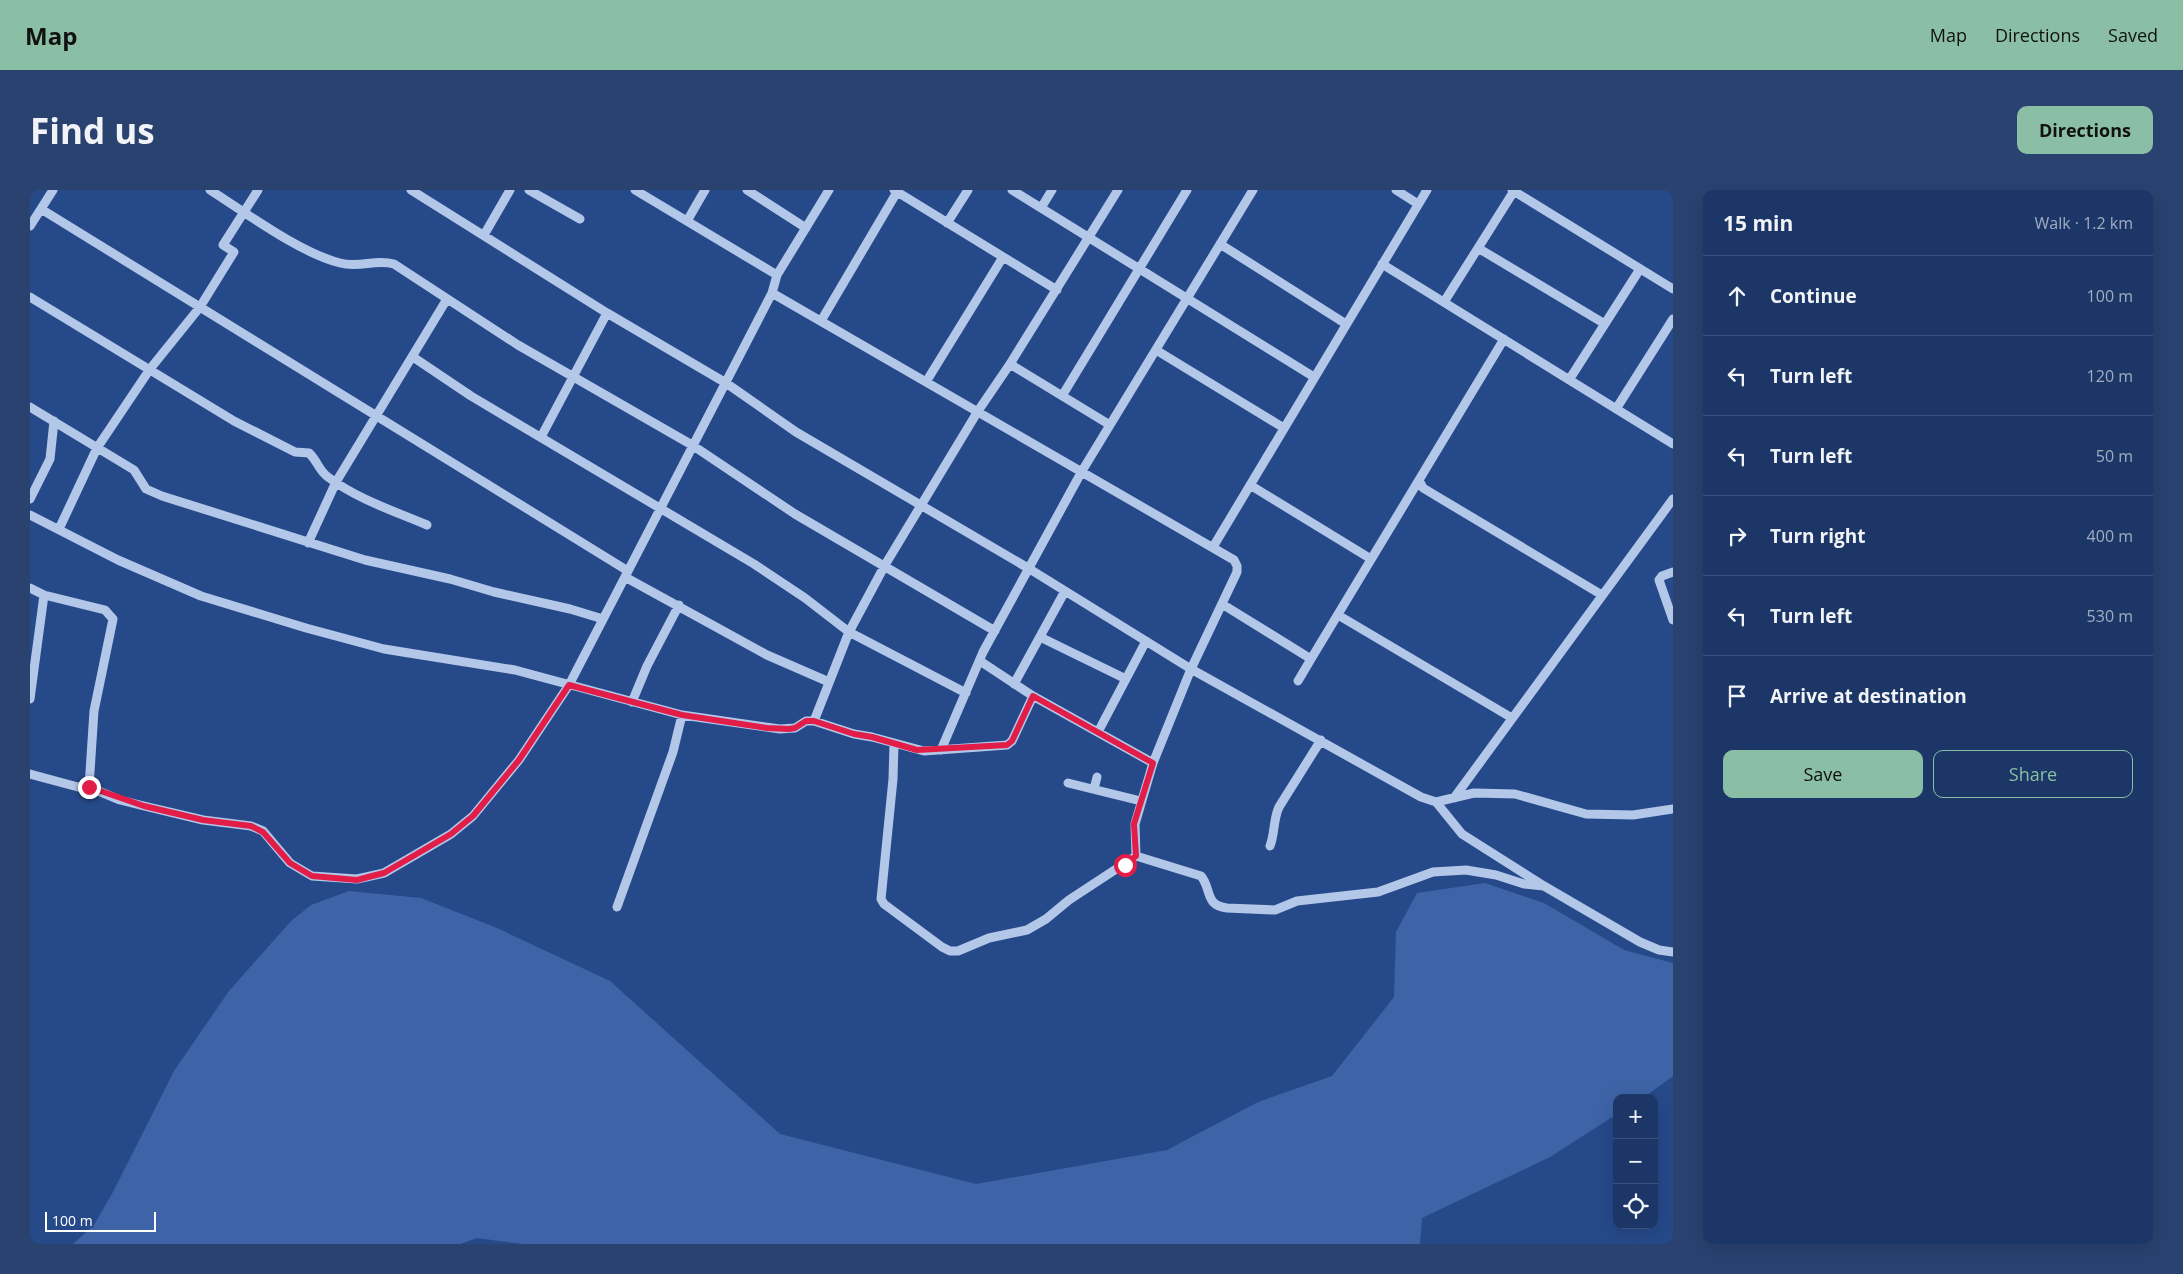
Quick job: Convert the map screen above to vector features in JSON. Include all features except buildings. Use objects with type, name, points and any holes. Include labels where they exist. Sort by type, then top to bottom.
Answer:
[{"type":"street","points":[[30,226],[53,190]]},
{"type":"street","points":[[210,190],[311,252],[339,263],[357,266],[380,262],[394,264],[573,377],[692,446],[795,514],[995,630]]},
{"type":"street","points":[[59,529],[97,448],[150,368],[200,308],[234,252],[223,245],[246,213],[258,190]]},
{"type":"street","points":[[411,190],[606,312],[726,383],[796,432],[1028,568],[1191,669],[1421,797],[1436,802],[1474,793],[1515,794],[1586,814],[1633,816],[1673,809]]},
{"type":"street","points":[[484,236],[510,190]]},
{"type":"street","points":[[530,190],[580,219]]},
{"type":"street","points":[[687,221],[706,190]]},
{"type":"street","points":[[747,190],[757,193],[806,228]]},
{"type":"street","points":[[30,774],[78,787],[89,787],[144,806],[203,820],[251,826],[263,832],[290,863],[312,876],[357,880],[384,873],[451,834],[473,816],[519,760],[569,685],[772,293],[777,275],[830,190]]},
{"type":"street","points":[[947,222],[968,190]]},
{"type":"street","points":[[1012,190],[1314,377]]},
{"type":"street","points":[[1041,208],[1052,190]]},
{"type":"street","points":[[814,721],[849,632],[885,565],[978,411],[1090,239],[1118,190]]},
{"type":"street","points":[[1062,396],[1187,190]]},
{"type":"street","points":[[941,750],[980,661],[1028,568],[1082,472],[1253,190]]},
{"type":"street","points":[[1396,190],[1418,204]]},
{"type":"street","points":[[1213,547],[1428,190]]},
{"type":"street","points":[[638,191],[777,275]]},
{"type":"street","points":[[821,321],[896,191],[1057,290]]},
{"type":"street","points":[[1444,302],[1513,191],[1673,289]]},
{"type":"street","points":[[40,209],[679,606],[772,658],[829,682]]},
{"type":"street","points":[[1220,244],[1346,324]]},
{"type":"street","points":[[1478,248],[1605,324]]},
{"type":"street","points":[[926,382],[1004,257]]},
{"type":"street","points":[[1382,264],[1673,444]]},
{"type":"street","points":[[1569,380],[1640,269]]},
{"type":"street","points":[[772,293],[1234,560],[1237,572],[1191,669],[1153,763],[1134,824],[1136,856]]},
{"type":"street","points":[[30,297],[264,438],[295,452],[309,453],[321,472],[367,500],[427,525]]},
{"type":"street","points":[[308,543],[336,482],[447,299]]},
{"type":"street","points":[[541,437],[606,312]]},
{"type":"street","points":[[1616,409],[1673,318]]},
{"type":"street","points":[[1298,681],[1504,339]]},
{"type":"street","points":[[1156,350],[1284,428]]},
{"type":"street","points":[[413,357],[470,396],[761,568],[805,598],[849,632],[966,693]]},
{"type":"street","points":[[1010,364],[1110,425]]},
{"type":"street","points":[[30,407],[134,470],[146,489],[153,492],[365,560],[450,579],[486,590],[570,609],[603,619]]},
{"type":"street","points":[[30,499],[50,459],[54,421]]},
{"type":"street","points":[[1419,480],[1423,488],[1602,595]]},
{"type":"street","points":[[1250,485],[1371,559]]},
{"type":"street","points":[[1454,798],[1673,499]]},
{"type":"street","points":[[30,515],[118,560],[201,596],[286,623],[384,649],[515,670],[682,715],[780,729],[795,728],[806,721],[814,721],[854,734],[872,737],[917,750],[941,750],[1007,745],[1012,741],[1033,696]]},
{"type":"street","points":[[1673,572],[1662,576],[1659,580],[1673,620]]},
{"type":"street","points":[[30,588],[44,594],[104,610],[112,615],[113,619],[94,711],[89,787]]},
{"type":"street","points":[[1014,684],[1065,591]]},
{"type":"street","points":[[30,699],[44,594]]},
{"type":"street","points":[[1222,604],[1311,658]]},
{"type":"street","points":[[632,702],[647,666],[679,606]]},
{"type":"street","points":[[1338,615],[1512,718]]},
{"type":"street","points":[[1040,637],[1126,679]]},
{"type":"street","points":[[1098,732],[1146,641]]},
{"type":"street","points":[[980,661],[1033,696],[1153,763]]},
{"type":"street","points":[[617,907],[673,752],[682,715]]},
{"type":"street","points":[[1270,846],[1274,835],[1275,815],[1321,740]]},
{"type":"street","points":[[894,744],[893,779],[881,899],[884,904],[950,951],[958,951],[988,938],[1027,930],[1046,919],[1070,900],[1136,856]]},
{"type":"street","points":[[1094,789],[1097,777]]},
{"type":"street","points":[[1068,783],[1141,801]]},
{"type":"street","points":[[1436,802],[1462,834],[1544,886],[1640,942],[1659,950],[1673,952]]},
{"type":"street","points":[[1136,856],[1201,876],[1211,901],[1220,907],[1227,908],[1276,910],[1297,901],[1378,892],[1433,872],[1466,870],[1496,875],[1524,884],[1544,886]]},
{"type":"shaded area","points":[[1485,883],[1544,903],[1624,950],[1673,963],[1673,1076],[1648,1094],[1613,1094],[1613,1117],[1550,1157],[1422,1218],[1420,1244],[522,1244],[477,1238],[460,1244],[73,1244],[94,1225],[113,1192],[174,1071],[229,991],[291,921],[311,905],[349,891],[421,898],[497,928],[610,981],[780,1134],[976,1184],[1167,1150],[1258,1102],[1332,1076],[1394,997],[1396,932],[1417,893]]},
{"type":"route","points":[[89,787],[120,800],[144,806],[203,820],[251,826],[263,832],[286,860],[304,872],[312,876],[357,880],[384,873],[451,834],[473,816],[519,760],[569,685],[682,715],[767,728],[789,729],[795,728],[806,721],[814,721],[854,734],[924,751],[1007,745],[1012,741],[1033,696],[1153,763],[1134,824],[1136,856],[1125,865]]}]
